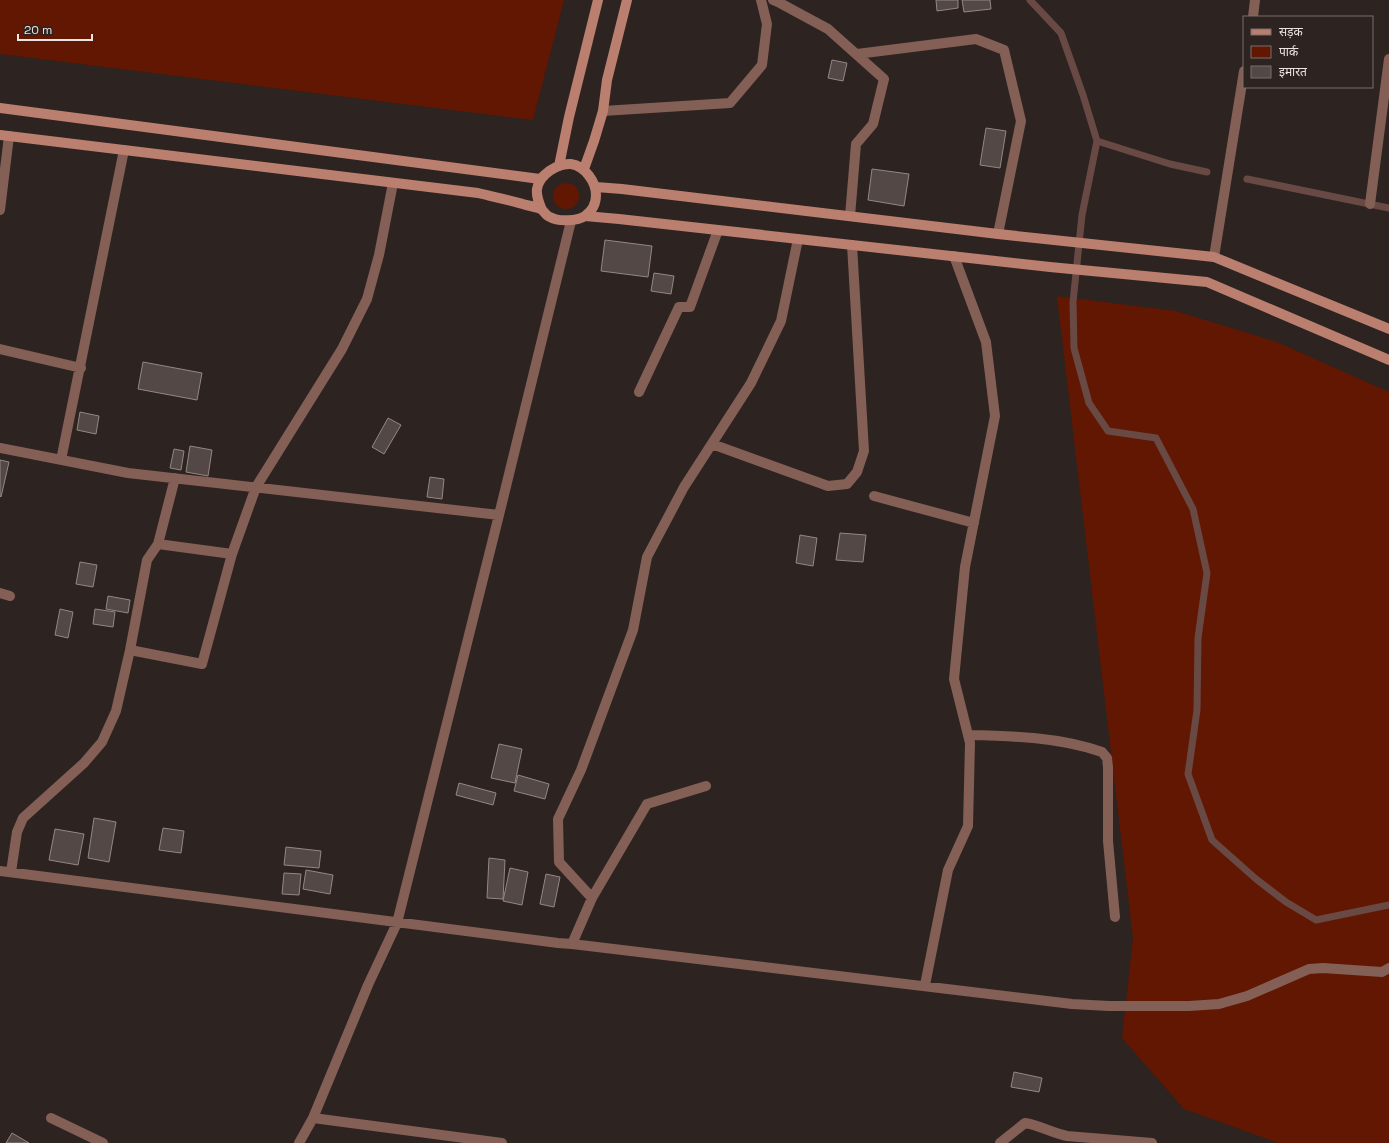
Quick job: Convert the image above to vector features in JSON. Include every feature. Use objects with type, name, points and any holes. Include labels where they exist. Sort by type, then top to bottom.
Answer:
[{"type":"main road","points":[[559,166],[569,117],[598,0]]},
{"type":"main road","points":[[584,169],[603,111],[607,80],[627,0]]},
{"type":"main road","points":[[0,108],[540,179]]},
{"type":"main road","points":[[4,136],[478,193],[510,200],[542,210]]},
{"type":"main road","points":[[571,164],[584,169],[596,187],[596,198],[593,209],[585,216],[571,221],[550,218],[542,210],[538,200],[537,190],[540,179],[548,172],[559,166],[571,164]]},
{"type":"main road","points":[[596,187],[998,234],[1214,257],[1389,329]]},
{"type":"main road","points":[[585,216],[1050,267],[1207,282],[1389,360]]},
{"type":"street","points":[[603,111],[730,103],[762,65],[767,24],[761,0]]},
{"type":"street","points":[[773,0],[828,29],[884,79],[873,124],[856,144],[850,216]]},
{"type":"street","points":[[1253,16],[1255,0]]},
{"type":"street","points":[[857,54],[976,39],[1004,50],[1021,121],[998,234]]},
{"type":"street","points":[[1370,204],[1385,114],[1389,58]]},
{"type":"street","points":[[1214,257],[1243,77]]},
{"type":"street","points":[[0,210],[4,136]]},
{"type":"street","points":[[61,460],[81,368],[124,150]]},
{"type":"street","points":[[130,650],[202,664],[232,554],[256,488],[342,349],[367,299],[379,255],[393,183]]},
{"type":"street","points":[[298,1143],[313,1118],[368,985],[397,922],[571,221]]},
{"type":"street","points":[[639,392],[679,307],[690,308],[718,230]]},
{"type":"street","points":[[592,898],[559,862],[558,819],[581,770],[632,630],[647,557],[684,487],[751,383],[781,321],[798,239]]},
{"type":"street","points":[[712,444],[828,486],[847,484],[857,472],[864,451],[852,245]]},
{"type":"street","points":[[925,985],[948,870],[968,826],[970,743],[954,679],[965,567],[995,416],[986,342],[954,256]]},
{"type":"street","points":[[0,349],[81,368]]},
{"type":"street","points":[[0,448],[128,473],[499,515]]},
{"type":"street","points":[[11,872],[17,832],[23,818],[84,763],[102,742],[116,711],[130,650],[147,560],[158,544],[175,478]]},
{"type":"street","points":[[874,496],[974,523]]},
{"type":"street","points":[[158,544],[232,554]]},
{"type":"street","points":[[968,735],[1027,737],[1051,740],[1102,752],[1107,758],[1108,841],[1115,917]]},
{"type":"street","points":[[572,944],[592,898],[647,804],[706,786]]},
{"type":"street","points":[[0,871],[558,944],[572,944],[925,985],[1072,1004],[1109,1006],[1189,1006],[1219,1004],[1248,996],[1309,969],[1323,968],[1382,972],[1389,968]]},
{"type":"street","points":[[51,1118],[103,1143]]},
{"type":"street","points":[[313,1118],[502,1143]]},
{"type":"street","points":[[1000,1143],[1025,1122],[1056,1134],[1067,1136],[1152,1143]]},
{"type":"green space","points":[[0,0],[564,0],[533,120],[0,54]]},
{"type":"green space","points":[[566,183],[575,187],[579,196],[575,205],[566,209],[557,205],[553,196],[557,187]]},
{"type":"green space","points":[[1057,296],[1176,311],[1277,342],[1389,392],[1389,1143],[1278,1143],[1184,1109],[1122,1038],[1133,938]]},
{"type":"building","points":[[936,0],[958,0],[958,8],[937,11]]},
{"type":"building","points":[[962,0],[990,0],[991,9],[964,12]]},
{"type":"building","points":[[832,60],[847,63],[843,81],[828,78]]},
{"type":"building","points":[[986,128],[1006,131],[1000,168],[980,165]]},
{"type":"building","points":[[872,169],[909,174],[904,206],[868,200]]},
{"type":"building","points":[[605,240],[652,246],[648,277],[601,271]]},
{"type":"building","points":[[654,273],[674,276],[671,294],[651,291]]},
{"type":"building","points":[[143,362],[202,373],[197,400],[138,389]]},
{"type":"building","points":[[80,412],[99,416],[96,434],[77,430]]},
{"type":"building","points":[[388,418],[401,425],[384,454],[372,447]]},
{"type":"building","points":[[190,446],[212,450],[208,476],[186,472]]},
{"type":"building","points":[[174,449],[184,451],[181,470],[170,468]]},
{"type":"building","points":[[0,460],[9,462],[1,497],[0,496]]},
{"type":"building","points":[[430,477],[444,479],[442,499],[427,497]]},
{"type":"building","points":[[840,533],[866,535],[863,562],[836,560]]},
{"type":"building","points":[[800,535],[817,538],[813,566],[796,563]]},
{"type":"building","points":[[80,562],[97,565],[93,587],[76,584]]},
{"type":"building","points":[[108,596],[130,600],[128,613],[106,609]]},
{"type":"building","points":[[60,609],[73,612],[68,638],[55,635]]},
{"type":"building","points":[[95,609],[115,612],[113,627],[93,624]]},
{"type":"building","points":[[499,744],[522,749],[515,783],[491,778]]},
{"type":"building","points":[[518,775],[549,784],[545,799],[514,791]]},
{"type":"building","points":[[459,783],[496,793],[493,805],[456,795]]},
{"type":"building","points":[[94,818],[116,822],[109,862],[88,858]]},
{"type":"building","points":[[163,828],[184,831],[181,853],[159,850]]},
{"type":"building","points":[[55,829],[84,834],[78,865],[49,860]]},
{"type":"building","points":[[286,847],[321,851],[319,868],[284,865]]},
{"type":"building","points":[[489,858],[505,860],[503,899],[487,898]]},
{"type":"building","points":[[510,868],[528,872],[522,905],[503,901]]},
{"type":"building","points":[[306,870],[333,875],[330,894],[303,889]]},
{"type":"building","points":[[284,873],[301,874],[299,895],[282,894]]},
{"type":"building","points":[[546,874],[560,877],[554,907],[540,904]]},
{"type":"building","points":[[1014,1072],[1042,1078],[1039,1092],[1011,1087]]},
{"type":"building","points":[[12,1133],[29,1143],[6,1143]]},
{"type":"waterway","points":[[1030,0],[1061,33],[1083,95],[1097,141],[1082,215],[1073,302],[1074,348],[1089,403],[1108,431],[1156,438],[1193,509],[1207,573],[1198,638],[1197,710],[1188,774],[1212,840],[1256,879],[1286,902],[1316,920],[1389,905]]},
{"type":"waterway","points":[[1097,141],[1170,164],[1207,172]]},
{"type":"waterway","points":[[1247,179],[1389,208]]}]
